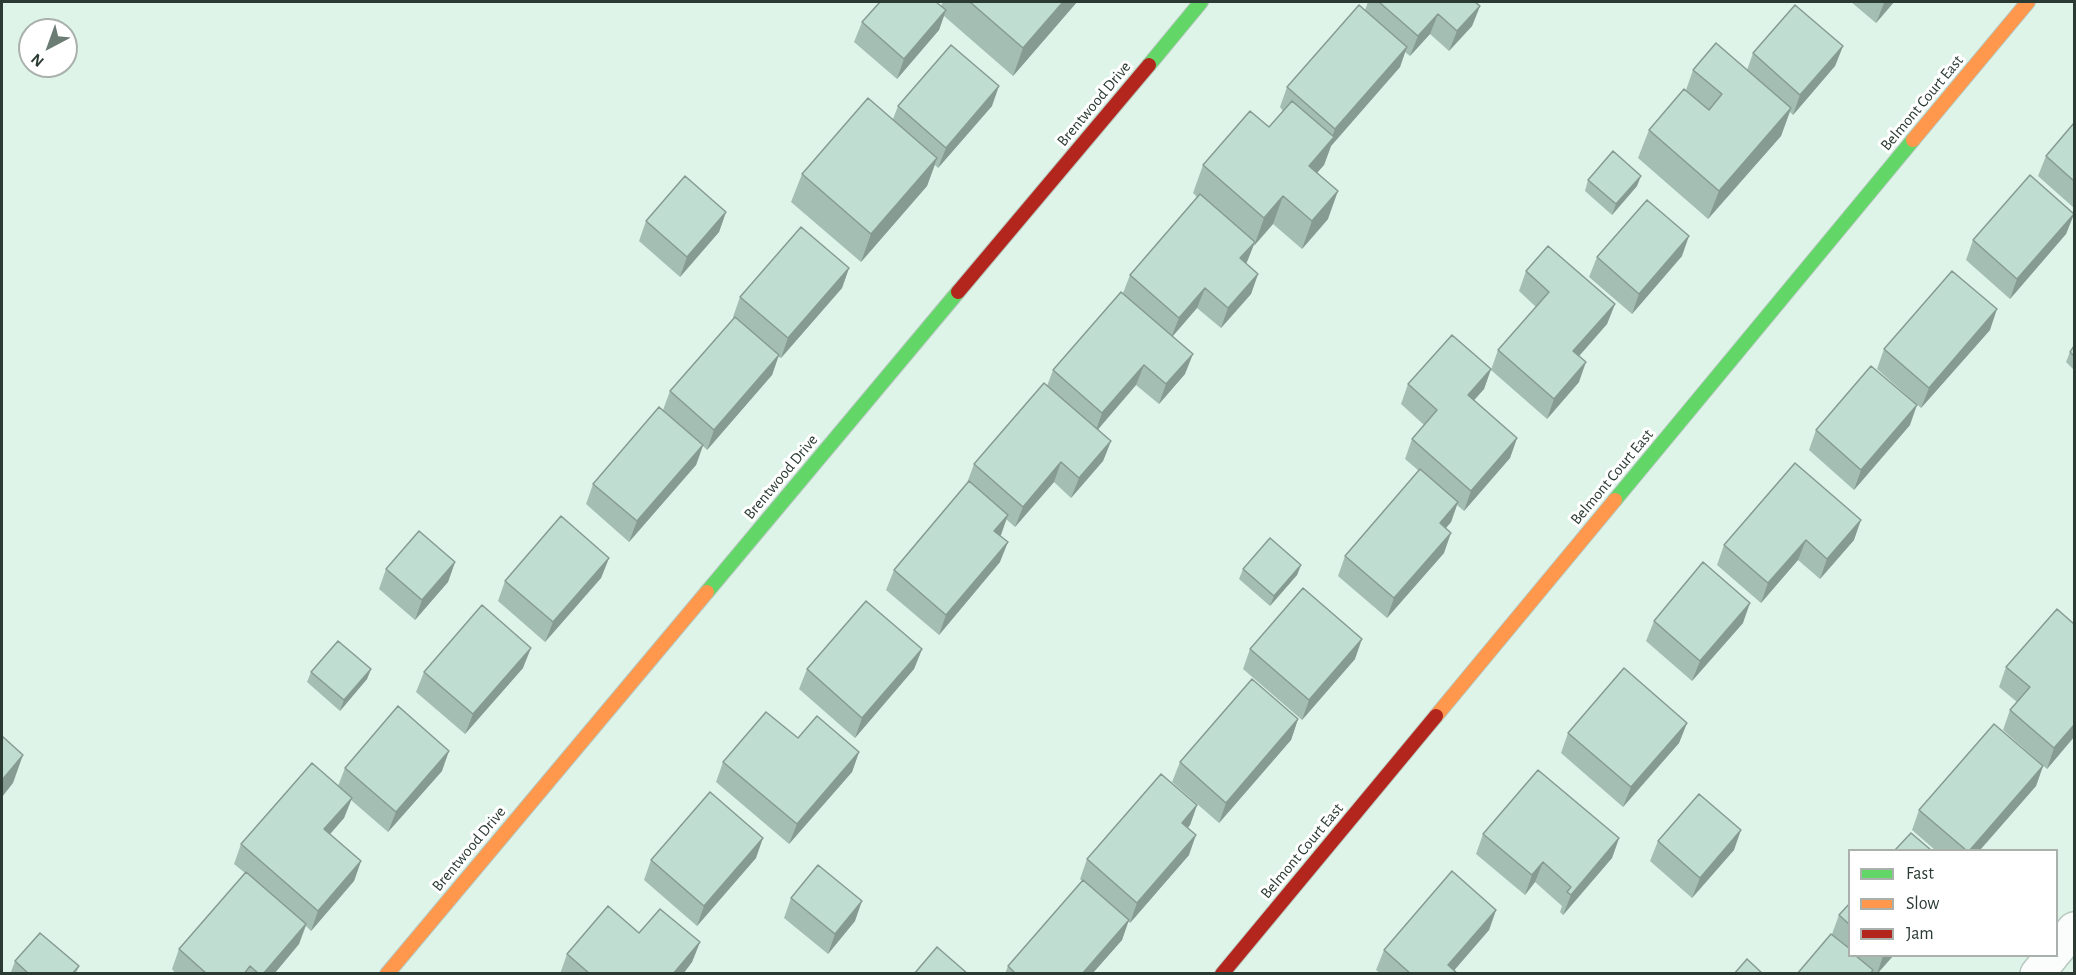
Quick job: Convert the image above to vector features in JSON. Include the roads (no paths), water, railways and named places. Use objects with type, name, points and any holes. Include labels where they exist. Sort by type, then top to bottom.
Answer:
[{"type":"street","name":"Brentwood Drive","points":[[387,974],[1201,2]]},
{"type":"street","name":"Belmont Court East","points":[[1222,974],[2028,2]]},
{"type":"street","points":[[2058,949],[2074,929]]},
{"type":"street","points":[[2037,974],[2051,957]]}]
